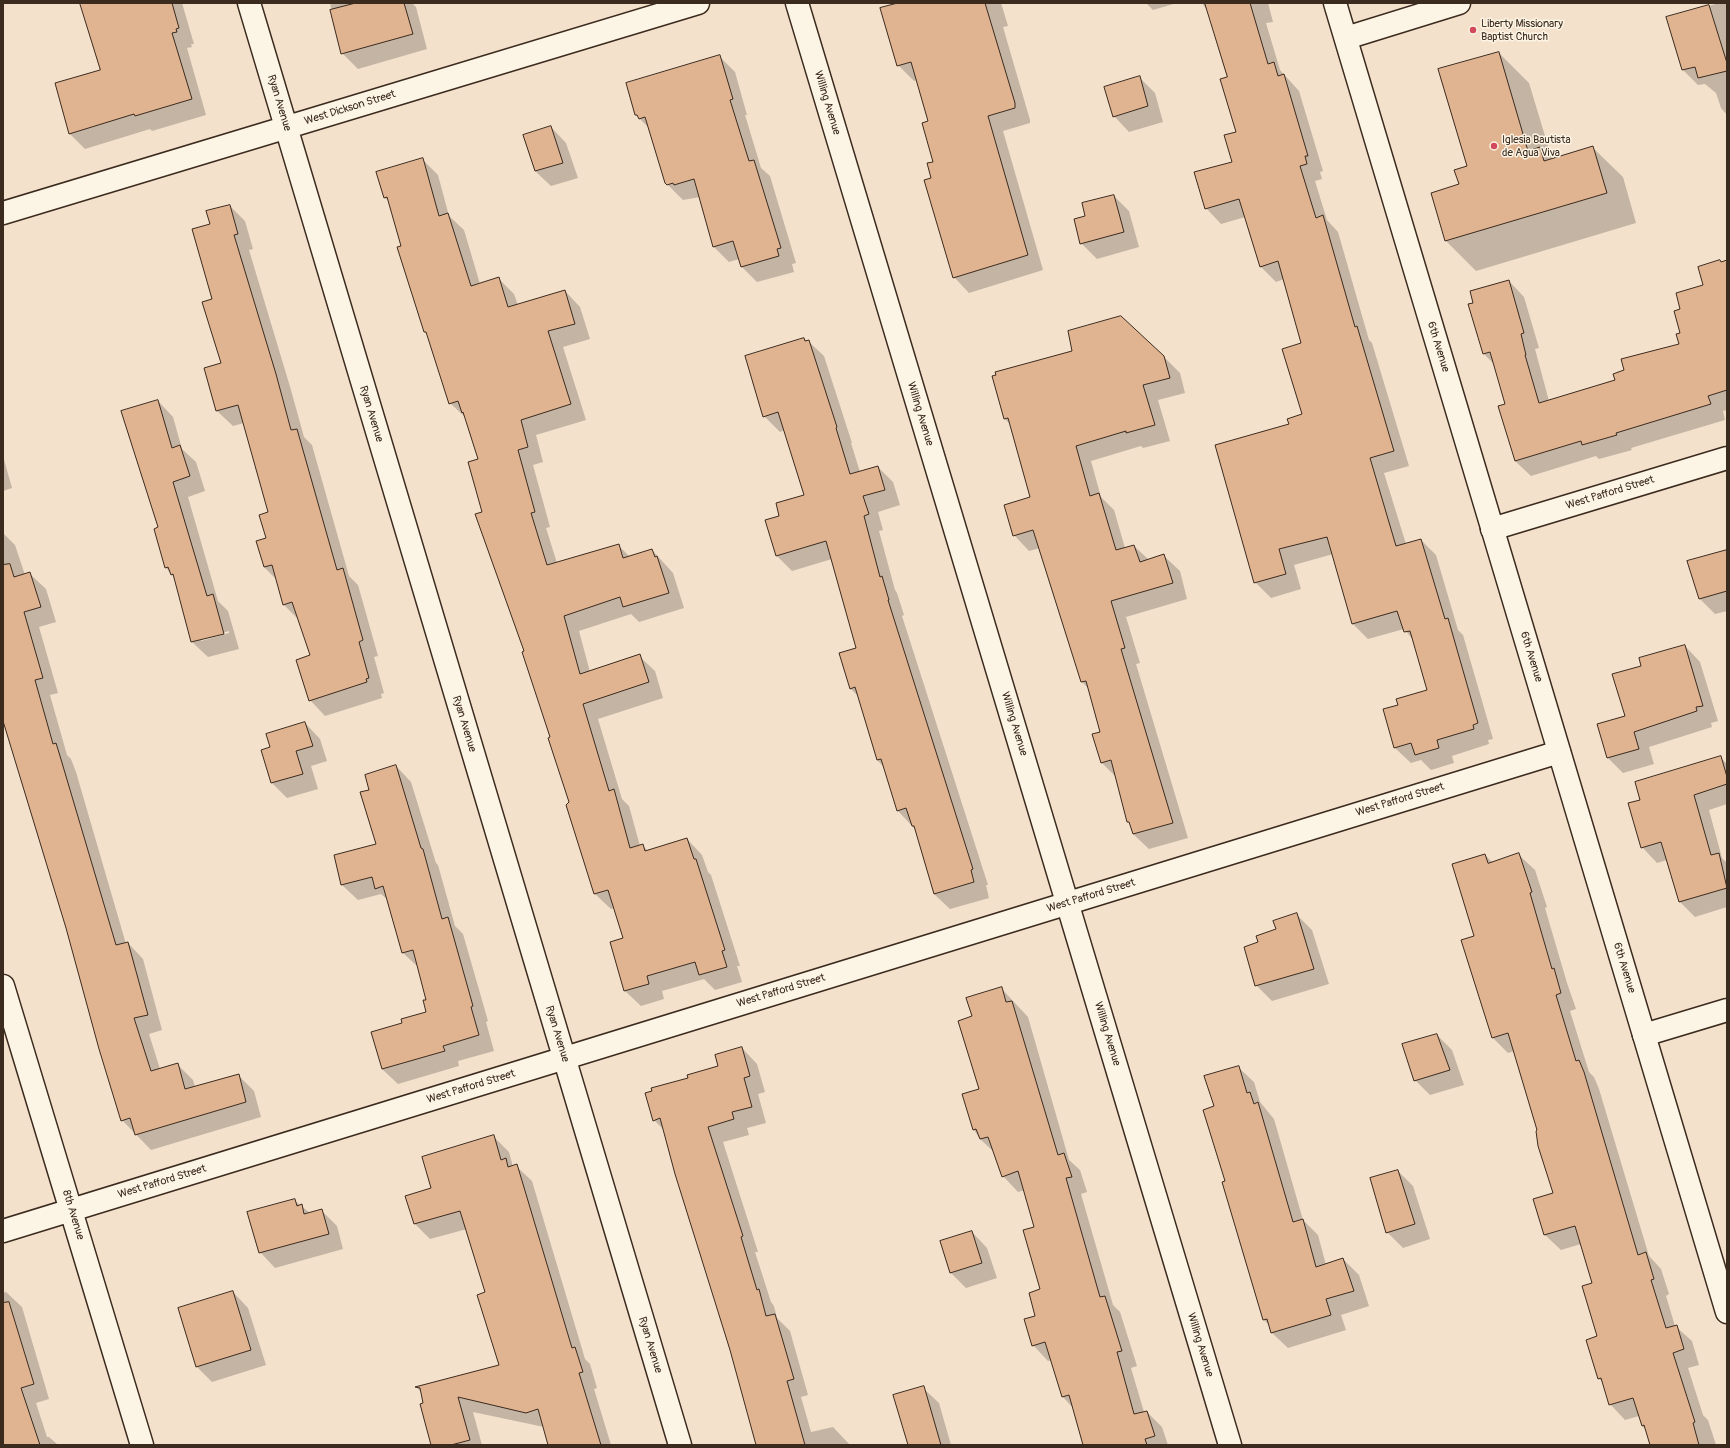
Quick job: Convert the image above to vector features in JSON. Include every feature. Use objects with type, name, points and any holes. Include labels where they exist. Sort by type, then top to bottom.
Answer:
[{"type":"street","name":"Ryan Avenue","points":[[248,3],[680,1445]]},
{"type":"street","name":"West Dickson Street","points":[[3,213],[698,3]]},
{"type":"street","name":"Willing Avenue","points":[[797,3],[1230,1445]]},
{"type":"street","name":"6th Avenue","points":[[1335,3],[1727,1312]]},
{"type":"street","points":[[1346,38],[1459,3]]},
{"type":"street","name":"West Pafford Street","points":[[1492,528],[1727,458]]},
{"type":"street","name":"West Pafford Street","points":[[3,1232],[1559,752]]},
{"type":"street","name":"8th Avenue","points":[[3,986],[142,1445]]},
{"type":"street","points":[[1644,1035],[1727,1010]]},
{"type":"building","points":[[80,3],[172,3],[179,28],[176,29],[177,32],[172,33],[192,99],[135,116],[134,114],[69,134],[55,83],[100,70]]},
{"type":"building","points":[[356,3],[404,3],[413,34],[341,54],[330,10]]},
{"type":"building","points":[[898,3],[985,3],[1015,103],[1015,108],[988,116],[1028,255],[953,278],[924,180],[931,178],[927,163],[933,162],[922,123],[928,121],[911,62],[897,66],[880,8]]},
{"type":"building","points":[[1205,3],[1250,3],[1268,64],[1274,62],[1278,76],[1284,74],[1308,156],[1305,156],[1307,164],[1300,166],[1316,218],[1323,215],[1355,327],[1357,326],[1394,451],[1370,458],[1396,546],[1421,539],[1445,619],[1448,618],[1478,723],[1473,725],[1474,729],[1437,740],[1439,748],[1415,755],[1411,743],[1394,748],[1383,709],[1398,705],[1396,699],[1427,690],[1410,631],[1404,632],[1397,611],[1352,624],[1327,537],[1279,549],[1286,574],[1254,583],[1215,445],[1289,424],[1287,419],[1302,414],[1282,349],[1301,343],[1278,261],[1260,267],[1239,199],[1205,209],[1194,172],[1232,162],[1224,135],[1236,132],[1220,79],[1227,77]]},
{"type":"building","points":[[1709,5],[1727,63],[1727,71],[1698,78],[1695,67],[1682,70],[1666,17]]},
{"type":"building","name":"Iglesia Bautista de Agua Viva","points":[[1499,52],[1528,151],[1540,147],[1544,161],[1593,146],[1607,193],[1445,241],[1431,193],[1459,184],[1454,170],[1467,166],[1438,69]]},
{"type":"building","points":[[720,55],[733,99],[730,100],[749,161],[754,160],[781,248],[777,249],[779,256],[741,267],[733,241],[713,247],[694,179],[674,185],[673,183],[667,185],[665,183],[645,117],[639,119],[637,115],[635,115],[626,83]]},
{"type":"building","points":[[1140,76],[1148,106],[1113,117],[1104,87]]},
{"type":"building","points":[[551,126],[563,163],[535,171],[523,135]]},
{"type":"building","points":[[423,158],[439,216],[448,213],[471,286],[499,277],[508,307],[565,290],[575,324],[548,331],[571,404],[521,420],[528,447],[518,450],[535,512],[531,513],[547,565],[619,544],[623,558],[652,549],[655,557],[657,556],[669,593],[623,607],[620,597],[564,616],[580,674],[640,654],[649,682],[583,704],[609,791],[614,789],[630,848],[643,844],[645,851],[687,838],[694,859],[696,859],[725,950],[722,951],[727,967],[699,975],[695,962],[647,976],[649,984],[624,991],[610,942],[623,938],[608,890],[594,894],[566,805],[569,802],[548,738],[550,737],[522,652],[524,651],[475,514],[482,512],[468,462],[478,459],[458,401],[449,404],[397,247],[401,246],[387,197],[384,198],[376,172]]},
{"type":"building","points":[[1114,195],[1124,232],[1080,244],[1074,219],[1085,216],[1082,203]]},
{"type":"building","points":[[230,205],[238,234],[234,235],[276,374],[291,430],[297,429],[337,570],[343,568],[363,640],[359,642],[369,678],[366,679],[367,682],[309,701],[296,660],[310,655],[292,602],[283,605],[272,565],[264,567],[256,541],[266,538],[259,515],[268,512],[238,405],[216,411],[204,368],[221,363],[202,302],[212,299],[192,229],[210,224],[206,211]]},
{"type":"building","points":[[1720,260],[1721,262],[1727,260],[1727,390],[1708,396],[1711,404],[1616,433],[1617,435],[1582,445],[1581,441],[1515,461],[1498,406],[1505,404],[1490,352],[1483,354],[1468,304],[1473,303],[1470,291],[1509,280],[1524,333],[1521,334],[1525,355],[1539,403],[1615,380],[1613,374],[1624,370],[1621,359],[1679,344],[1676,334],[1680,333],[1674,311],[1680,309],[1676,293],[1703,285],[1698,267]]},
{"type":"building","points":[[1121,316],[1164,356],[1170,378],[1143,385],[1155,425],[1126,433],[1126,431],[1076,446],[1090,496],[1099,493],[1116,550],[1134,545],[1140,562],[1164,554],[1173,583],[1111,601],[1125,648],[1121,649],[1173,823],[1133,834],[1129,822],[1127,822],[1111,760],[1101,763],[1092,734],[1100,732],[1086,681],[1081,682],[1033,530],[1013,536],[1004,505],[1030,497],[1008,418],[1004,419],[992,376],[996,375],[995,372],[1072,351],[1068,331]]},
{"type":"building","points":[[804,338],[805,341],[809,340],[837,427],[836,428],[850,474],[878,466],[885,490],[863,496],[869,514],[864,516],[880,577],[882,576],[888,600],[973,869],[971,870],[974,882],[934,894],[914,826],[912,826],[906,808],[897,811],[881,759],[877,760],[855,687],[850,689],[839,653],[856,648],[826,541],[776,556],[765,520],[779,516],[776,503],[804,495],[778,412],[763,417],[745,356]]},
{"type":"building","points":[[158,400],[172,448],[180,445],[190,476],[173,482],[207,596],[213,594],[224,634],[191,642],[173,574],[171,575],[168,567],[165,568],[154,529],[158,527],[121,411]]},
{"type":"building","points":[[1727,550],[1727,591],[1699,599],[1687,561]]},
{"type":"building","points":[[10,564],[14,577],[30,572],[41,607],[24,612],[43,678],[35,680],[53,744],[56,743],[60,756],[116,945],[128,942],[148,1015],[134,1018],[151,1071],[178,1063],[185,1089],[239,1074],[246,1102],[135,1135],[130,1118],[121,1121],[99,1049],[66,928],[3,721],[3,565]]},
{"type":"building","points":[[1685,645],[1703,706],[1696,707],[1697,711],[1634,732],[1639,749],[1607,758],[1597,724],[1625,716],[1612,674],[1641,666],[1639,658]]},
{"type":"building","points":[[305,722],[313,746],[296,751],[303,774],[271,783],[261,750],[270,747],[266,734]]},
{"type":"building","points":[[1721,756],[1727,777],[1727,784],[1694,795],[1711,855],[1719,853],[1727,888],[1679,902],[1661,842],[1641,848],[1628,803],[1640,800],[1635,782]]},
{"type":"building","points":[[396,765],[421,848],[423,849],[442,919],[448,917],[473,1006],[471,1007],[479,1035],[443,1046],[445,1051],[382,1069],[371,1032],[402,1023],[401,1019],[426,1012],[423,1000],[426,1000],[413,950],[402,953],[383,886],[375,889],[372,877],[341,885],[334,855],[376,844],[360,792],[369,790],[365,775]]},
{"type":"building","points":[[1519,853],[1532,892],[1530,893],[1552,969],[1554,968],[1561,993],[1556,995],[1576,1061],[1579,1060],[1584,1072],[1638,1255],[1646,1252],[1654,1279],[1651,1280],[1666,1328],[1677,1325],[1684,1349],[1673,1353],[1695,1422],[1693,1423],[1699,1445],[1650,1445],[1633,1398],[1609,1405],[1601,1378],[1598,1379],[1586,1340],[1597,1336],[1582,1286],[1592,1283],[1575,1226],[1544,1235],[1533,1199],[1553,1193],[1538,1146],[1537,1130],[1508,1033],[1492,1038],[1461,940],[1474,936],[1452,864],[1485,854],[1488,863]]},
{"type":"building","points":[[1297,913],[1314,969],[1255,986],[1244,947],[1258,942],[1256,936],[1276,929],[1273,921]]},
{"type":"building","points":[[1002,987],[1006,1002],[1012,1001],[1058,1155],[1064,1153],[1072,1177],[1066,1178],[1100,1297],[1105,1296],[1122,1351],[1117,1352],[1134,1414],[1147,1411],[1155,1436],[1145,1439],[1147,1445],[1083,1445],[1069,1395],[1062,1397],[1045,1342],[1032,1346],[1024,1319],[1035,1316],[1029,1293],[1040,1289],[1023,1230],[1034,1227],[1018,1171],[1002,1177],[988,1137],[980,1139],[976,1129],[973,1130],[962,1094],[979,1089],[958,1021],[972,1016],[966,998]]},
{"type":"building","points":[[1437,1034],[1450,1070],[1414,1081],[1402,1044]]},
{"type":"building","points":[[742,1047],[750,1076],[744,1078],[752,1107],[732,1112],[734,1119],[708,1127],[743,1236],[741,1237],[757,1290],[759,1289],[766,1316],[775,1314],[794,1379],[787,1381],[805,1445],[756,1445],[730,1350],[675,1174],[660,1118],[653,1121],[645,1093],[652,1091],[651,1088],[688,1078],[687,1075],[718,1066],[715,1055]]},
{"type":"building","points":[[1239,1066],[1247,1093],[1250,1092],[1254,1104],[1258,1102],[1293,1222],[1303,1219],[1316,1267],[1343,1258],[1354,1291],[1326,1299],[1331,1315],[1271,1333],[1267,1319],[1263,1320],[1222,1182],[1225,1181],[1203,1110],[1214,1106],[1204,1076]]},
{"type":"building","points":[[494,1135],[501,1160],[506,1158],[508,1167],[517,1164],[572,1348],[575,1347],[583,1372],[579,1373],[601,1445],[548,1445],[538,1409],[526,1413],[458,1397],[470,1440],[451,1445],[431,1445],[420,1404],[423,1403],[420,1388],[415,1387],[499,1365],[477,1295],[485,1292],[460,1211],[414,1224],[405,1196],[431,1188],[422,1157]]},
{"type":"building","points":[[1398,1170],[1415,1224],[1386,1233],[1370,1178]]},
{"type":"building","points":[[295,1199],[297,1206],[302,1204],[304,1214],[322,1209],[329,1234],[259,1253],[247,1212]]},
{"type":"building","points":[[972,1231],[982,1263],[950,1273],[940,1241]]},
{"type":"building","points":[[233,1291],[251,1350],[196,1367],[178,1308]]},
{"type":"building","points":[[9,1302],[34,1384],[21,1388],[40,1445],[3,1445],[3,1303]]},
{"type":"building","points":[[924,1386],[941,1445],[908,1445],[893,1395]]},
{"type":"place","name":"Liberty Missionary Baptist Church","points":[[1473,30]]},
{"type":"place","name":"Iglesia Bautista de Agua Viva","points":[[1494,146]]}]
